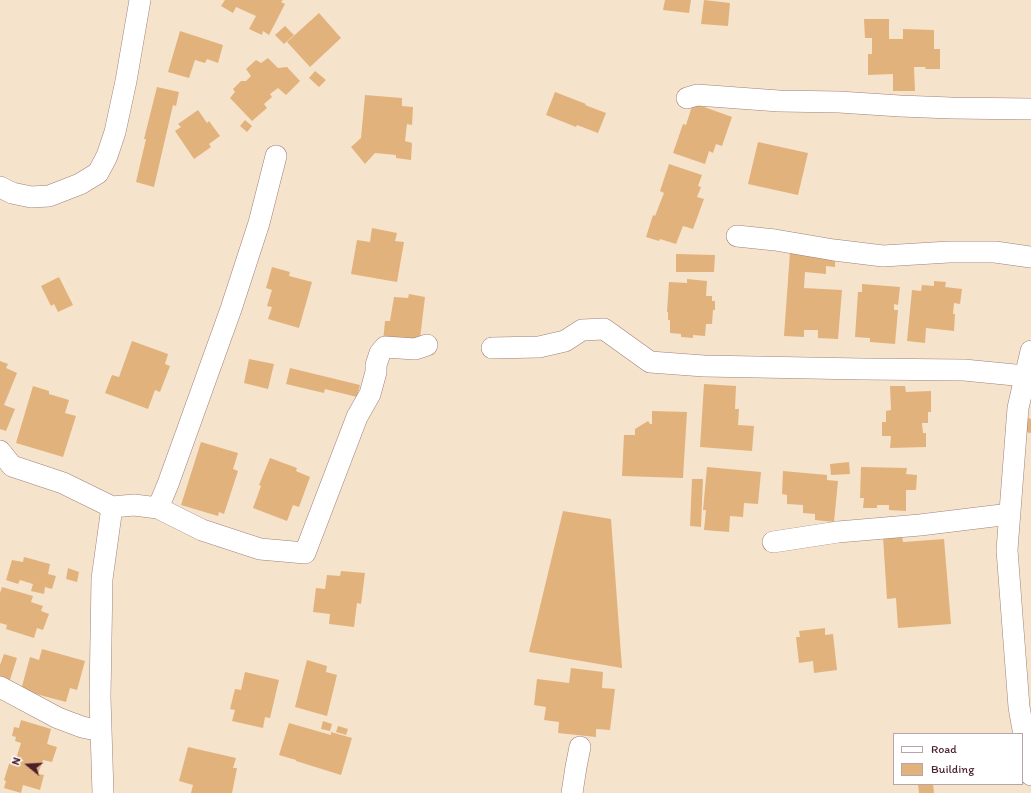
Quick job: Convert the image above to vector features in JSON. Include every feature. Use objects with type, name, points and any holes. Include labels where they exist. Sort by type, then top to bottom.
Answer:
[{"type":"street","points":[[0,187],[12,193],[31,197],[49,196],[80,184],[98,174],[107,156],[115,132],[126,81],[140,0]]},
{"type":"street","points":[[687,98],[698,95],[779,101],[838,102],[944,108],[1031,109]]},
{"type":"street","points":[[158,508],[231,309],[259,222],[276,156]]},
{"type":"street","points":[[737,236],[883,256],[949,252],[995,252],[1031,257]]},
{"type":"street","points":[[492,348],[539,347],[565,341],[582,330],[604,329],[650,362],[704,366],[964,370],[1025,376]]},
{"type":"street","points":[[0,451],[12,466],[63,483],[112,507],[134,505],[158,508],[202,530],[260,549],[305,553],[354,424],[370,394],[380,353],[385,347],[415,349],[427,345]]},
{"type":"street","points":[[1031,351],[1018,408],[1007,550],[1019,707],[1031,775]]},
{"type":"street","points":[[103,793],[100,698],[102,579],[112,507]]},
{"type":"street","points":[[773,542],[838,532],[920,525],[1010,514]]},
{"type":"street","points":[[0,687],[58,718],[82,727],[101,731]]},
{"type":"street","points":[[572,793],[580,748]]},
{"type":"building","points":[[225,0],[283,0],[281,2],[285,4],[269,35],[263,31],[262,35],[249,29],[256,16],[236,7],[233,13],[221,6]]},
{"type":"building","points":[[665,0],[691,0],[689,13],[663,10]]},
{"type":"building","points":[[704,0],[730,3],[728,26],[701,24]]},
{"type":"building","points":[[319,13],[341,38],[310,67],[287,42]]},
{"type":"building","points":[[864,19],[889,19],[889,39],[903,39],[903,29],[934,30],[934,49],[940,49],[940,69],[914,67],[915,91],[893,91],[893,74],[868,75],[868,54],[872,54],[872,38],[865,38]]},
{"type":"building","points":[[285,26],[294,35],[284,44],[275,35]]},
{"type":"building","points":[[180,31],[223,45],[218,63],[207,59],[205,63],[195,60],[189,78],[168,72]]},
{"type":"building","points":[[268,58],[278,68],[287,67],[300,81],[286,95],[278,88],[270,94],[272,97],[264,104],[267,108],[252,121],[230,98],[235,92],[233,89],[241,81],[246,81],[251,76],[246,69],[256,60],[261,63]]},
{"type":"building","points":[[315,71],[326,80],[319,87],[309,78]]},
{"type":"building","points":[[157,87],[179,92],[176,106],[173,105],[154,187],[136,182],[146,139],[144,139]]},
{"type":"building","points":[[555,92],[606,113],[598,133],[577,125],[576,127],[546,115]]},
{"type":"building","points":[[365,95],[402,98],[402,106],[413,107],[412,125],[407,124],[405,141],[412,143],[411,160],[396,158],[396,155],[375,153],[365,164],[351,147],[361,138]]},
{"type":"building","points":[[693,103],[732,117],[722,146],[716,144],[713,153],[709,151],[705,164],[673,153],[683,124],[686,125]]},
{"type":"building","points":[[198,110],[207,123],[209,121],[220,136],[209,144],[211,147],[194,159],[175,131],[181,127],[178,124]]},
{"type":"building","points":[[245,120],[252,126],[247,132],[240,126]]},
{"type":"building","points":[[758,142],[808,153],[798,195],[748,184]]},
{"type":"building","points":[[669,164],[702,175],[698,186],[701,187],[697,197],[704,199],[693,229],[683,226],[676,244],[660,239],[659,241],[646,237],[653,215],[655,216],[664,193],[660,191]]},
{"type":"building","points":[[372,228],[397,233],[395,241],[404,242],[397,282],[351,274],[357,240],[370,242]]},
{"type":"building","points":[[790,252],[835,255],[835,267],[826,266],[826,274],[805,272],[804,288],[842,290],[838,339],[818,338],[818,330],[804,330],[804,337],[784,336]]},
{"type":"building","points":[[676,254],[715,255],[714,272],[676,272]]},
{"type":"building","points":[[272,267],[290,272],[289,276],[312,282],[299,328],[268,319],[272,307],[267,306],[272,290],[266,288]]},
{"type":"building","points":[[59,277],[73,305],[58,312],[54,304],[51,306],[41,286]]},
{"type":"building","points":[[687,279],[707,281],[706,296],[712,296],[712,301],[715,301],[712,324],[706,324],[705,336],[693,335],[693,338],[681,337],[681,334],[670,333],[670,320],[668,320],[667,312],[669,282],[687,283]]},
{"type":"building","points":[[934,281],[946,282],[945,287],[962,289],[960,304],[954,303],[954,331],[926,328],[925,343],[907,341],[912,290],[921,291],[922,285],[934,286]]},
{"type":"building","points":[[862,284],[900,287],[898,305],[894,304],[894,310],[898,310],[895,344],[870,342],[870,338],[855,337],[858,292],[862,292]]},
{"type":"building","points":[[409,294],[425,297],[419,347],[383,342],[385,321],[390,321],[394,297],[408,298]]},
{"type":"building","points":[[132,341],[168,354],[165,364],[170,366],[160,392],[155,390],[148,409],[105,393],[112,375],[119,377]]},
{"type":"building","points":[[249,359],[274,364],[268,389],[244,383]]},
{"type":"building","points":[[0,361],[8,364],[6,368],[17,373],[4,405],[15,409],[6,431],[0,429]]},
{"type":"building","points":[[290,368],[360,385],[357,397],[325,389],[324,393],[286,384]]},
{"type":"building","points":[[704,384],[736,386],[735,409],[739,409],[738,425],[754,426],[752,451],[700,447]]},
{"type":"building","points":[[33,386],[49,391],[49,394],[69,400],[65,413],[76,416],[63,457],[16,443]]},
{"type":"building","points":[[890,386],[905,386],[906,392],[931,391],[931,412],[928,412],[928,423],[922,423],[923,433],[926,433],[926,447],[890,448],[891,436],[882,436],[882,422],[886,422],[886,411],[891,410]]},
{"type":"building","points":[[652,411],[687,412],[683,478],[622,476],[624,435],[635,435],[635,429],[648,421],[652,424]]},
{"type":"building","points":[[1028,418],[1031,419],[1031,433],[1025,432]]},
{"type":"building","points":[[201,442],[238,453],[233,469],[238,471],[224,514],[219,512],[218,516],[181,505]]},
{"type":"building","points":[[270,458],[297,468],[296,471],[310,477],[299,507],[293,505],[287,521],[253,508],[261,486],[259,485]]},
{"type":"building","points":[[849,462],[850,474],[831,475],[830,464]]},
{"type":"building","points":[[707,467],[761,472],[758,504],[744,503],[743,517],[730,516],[729,532],[704,530],[706,510],[703,510]]},
{"type":"building","points":[[861,467],[907,468],[906,474],[917,475],[916,490],[906,490],[906,511],[889,510],[889,505],[877,505],[877,508],[863,508],[864,498],[860,498]]},
{"type":"building","points":[[783,471],[827,475],[827,480],[838,481],[834,522],[815,520],[815,514],[803,513],[803,505],[787,504],[787,495],[782,494]]},
{"type":"building","points":[[692,479],[703,479],[701,527],[690,526]]},
{"type":"building","points":[[563,511],[611,519],[622,668],[529,652]]},
{"type":"building","points":[[902,536],[903,542],[944,539],[951,624],[898,628],[896,598],[887,599],[883,537]]},
{"type":"building","points":[[24,557],[50,564],[48,574],[56,576],[52,589],[45,587],[44,594],[31,591],[33,584],[20,580],[18,584],[6,580],[12,560],[23,562]]},
{"type":"building","points":[[68,568],[79,572],[77,582],[66,579]]},
{"type":"building","points":[[341,571],[365,573],[361,604],[357,603],[354,627],[329,624],[330,614],[313,612],[316,588],[325,589],[327,575],[340,576]]},
{"type":"building","points":[[2,587],[33,596],[31,602],[43,606],[41,611],[49,614],[43,630],[37,628],[34,638],[6,629],[7,625],[0,623],[0,593]]},
{"type":"building","points":[[825,628],[825,635],[833,634],[837,670],[814,673],[813,661],[799,663],[796,637],[800,637],[799,631]]},
{"type":"building","points":[[42,649],[85,661],[77,690],[70,688],[66,702],[21,690],[30,657],[39,660]]},
{"type":"building","points":[[4,654],[17,658],[9,683],[0,680],[0,665]]},
{"type":"building","points":[[307,660],[327,666],[326,672],[337,675],[327,716],[295,707]]},
{"type":"building","points":[[571,668],[603,672],[602,688],[615,689],[610,730],[596,729],[596,737],[558,733],[559,722],[544,720],[546,707],[534,705],[537,679],[569,683]]},
{"type":"building","points":[[245,672],[279,680],[270,718],[265,717],[263,728],[232,721],[235,710],[230,709],[235,689],[241,690]]},
{"type":"building","points":[[21,720],[51,729],[47,744],[57,747],[52,762],[43,760],[38,774],[44,775],[40,790],[23,785],[21,793],[4,788],[6,781],[4,780],[10,761],[15,762],[21,743],[15,741],[16,737],[12,736],[14,727],[19,728]]},
{"type":"building","points":[[323,721],[332,724],[330,731],[321,729]]},
{"type":"building","points":[[289,723],[331,735],[331,732],[352,738],[341,775],[279,755]]},
{"type":"building","points":[[338,726],[348,729],[346,735],[336,732]]},
{"type":"building","points":[[188,747],[236,758],[233,768],[237,768],[232,793],[191,793],[193,785],[179,781]]},
{"type":"building","points":[[918,785],[933,785],[934,793],[919,793]]}]
